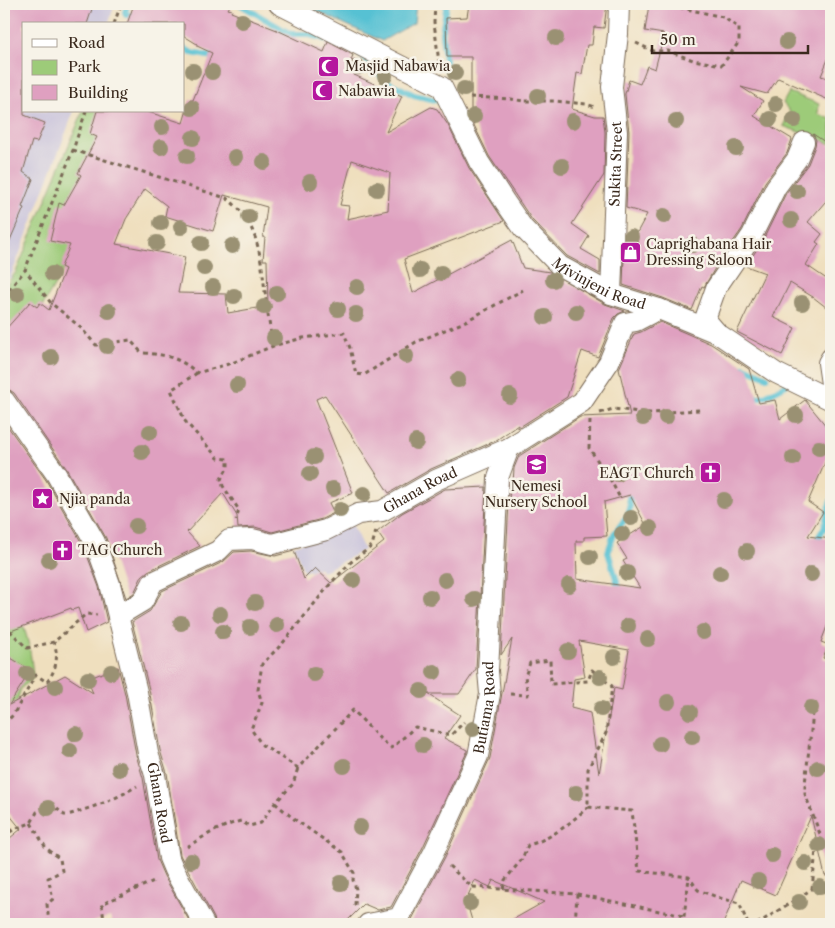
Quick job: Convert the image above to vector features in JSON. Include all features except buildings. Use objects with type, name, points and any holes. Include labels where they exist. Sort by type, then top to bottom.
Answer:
[{"type":"street","points":[[279,4],[446,95]]},
{"type":"street","name":"Sukita Street","points":[[611,294],[614,262],[612,236],[617,132],[612,87],[618,34],[619,4]]},
{"type":"street","name":"Mivinjeni Road","points":[[446,95],[480,162],[523,228],[560,266],[611,294],[659,309],[716,333],[776,373],[831,400]]},
{"type":"street","points":[[716,333],[706,319],[716,288],[752,234],[776,187],[797,159],[804,142]]},
{"type":"street","name":"Ghana Road","points":[[118,616],[143,602],[153,582],[218,551],[229,540],[252,540],[272,544],[326,530],[358,514],[382,511],[436,480],[510,448],[586,409],[626,323],[636,321],[659,309]]},
{"type":"street","points":[[831,358],[828,364],[831,384]]},
{"type":"street","name":"Ghana Road","points":[[4,400],[56,474],[95,542],[110,584],[137,692],[172,864],[204,924]]},
{"type":"street","name":"Butiama Road","points":[[363,918],[399,918],[434,852],[478,756],[490,694],[488,672],[498,478],[510,448]]},
{"type":"path","points":[[115,22],[121,4]]},
{"type":"path","points":[[435,4],[434,22],[446,95],[458,102],[458,96],[523,101],[555,101],[586,104],[599,108]]},
{"type":"path","points":[[618,34],[653,50],[668,51],[693,60],[722,65],[738,42],[740,28],[723,17],[664,4]]},
{"type":"path","points":[[4,296],[25,270],[73,150],[86,112]]},
{"type":"path","points":[[73,150],[226,198],[237,206],[254,234],[261,257],[273,346]]},
{"type":"path","points":[[25,270],[51,303],[80,327],[96,345],[130,340],[142,353],[160,354],[176,359],[186,363],[197,372]]},
{"type":"path","points":[[234,526],[239,510],[223,486],[221,479],[228,467],[228,459],[218,458],[185,422],[171,390],[197,372],[232,363],[273,346],[303,338],[344,333],[350,348],[356,374],[364,375],[416,342],[462,322],[523,290]]},
{"type":"path","points":[[620,498],[610,479],[589,448],[586,409],[613,409],[650,413],[701,410]]},
{"type":"path","points":[[298,768],[262,745],[251,729],[262,703],[258,690],[262,664],[282,644],[331,583],[352,562],[372,546],[382,511]]},
{"type":"path","points":[[4,626],[27,648],[54,642],[86,614],[118,616]]},
{"type":"path","points":[[4,724],[13,715],[36,675],[47,682],[55,670],[56,648],[54,642]]},
{"type":"path","points":[[490,694],[528,695],[525,676],[530,663],[550,660],[551,684],[588,681],[592,670],[612,686],[606,732],[588,769],[588,807],[566,828],[537,842],[528,844],[522,859],[505,880],[503,889]]},
{"type":"path","points":[[94,924],[104,922],[102,904],[140,888],[220,828],[241,821],[248,826],[261,823],[275,803],[293,784],[298,768],[352,710],[376,735],[392,748],[415,726],[451,735],[468,717],[481,713],[485,716]]},
{"type":"path","points":[[812,889],[816,850],[820,834],[805,794],[813,713]]},
{"type":"path","points":[[4,741],[8,758],[4,759]]},
{"type":"path","points":[[4,837],[14,829],[31,824],[38,812],[55,807],[64,815],[70,815],[96,808],[114,800],[138,785],[157,795]]},
{"type":"path","points":[[275,803],[294,819],[342,852],[354,873],[355,905],[363,918]]},
{"type":"path","points":[[588,807],[632,811],[639,871],[689,877],[698,890],[739,903],[748,924]]},
{"type":"path","points":[[31,824],[46,848],[60,859],[62,871],[48,878],[53,899],[47,904],[49,924]]},
{"type":"path","points":[[434,852],[472,887],[577,894],[684,916]]},
{"type":"path","points":[[681,924],[684,916],[689,877]]},
{"type":"path","points":[[757,924],[812,889],[831,885]]},
{"type":"path","points":[[575,924],[577,894]]},
{"type":"shaded area","points":[[4,4],[115,4],[109,22],[22,22],[22,112],[74,112],[10,279],[4,274]]},
{"type":"shaded area","points":[[352,524],[364,550],[322,572],[319,567],[317,569],[315,567],[310,572],[309,570],[304,572],[294,546]]},
{"type":"green space","points":[[789,92],[819,104],[818,114],[831,119],[831,144],[783,126],[790,112],[783,103]]},
{"type":"green space","points":[[83,112],[154,112],[4,373],[4,288],[16,272]]},
{"type":"green space","points":[[4,604],[15,612],[24,627],[33,678],[21,688],[14,711],[4,727]]},
{"type":"water","points":[[301,4],[416,4],[414,23],[382,41]]},
{"type":"waterway","points":[[128,4],[125,12],[126,15],[138,17]]},
{"type":"waterway","points":[[239,4],[291,34],[306,34],[341,46]]},
{"type":"waterway","points":[[446,69],[442,33],[447,4]]},
{"type":"waterway","points":[[185,49],[192,53],[218,58]]},
{"type":"waterway","points":[[361,55],[386,81],[414,95],[440,101]]},
{"type":"waterway","points":[[744,367],[767,377]]},
{"type":"waterway","points":[[750,399],[765,396],[786,385]]},
{"type":"waterway","points":[[821,430],[827,428],[831,421]]},
{"type":"waterway","points":[[621,591],[608,552],[614,534],[628,515],[630,508],[629,496],[635,490]]},
{"type":"waterway","points":[[815,543],[824,528],[831,501]]},
{"type":"place","name":"Masjid Nabawia","points":[[329,66]]},
{"type":"place","name":"Nabawia","points":[[322,91]]},
{"type":"place","name":"Caprighabana Hair Dressing Saloon","points":[[630,252]]},
{"type":"place","name":"Nemesi Nursery School","points":[[536,464]]},
{"type":"place","name":"EAGT Church","points":[[710,473]]},
{"type":"place","name":"Njia panda","points":[[43,499]]},
{"type":"place","name":"TAG Church","points":[[62,550]]}]
